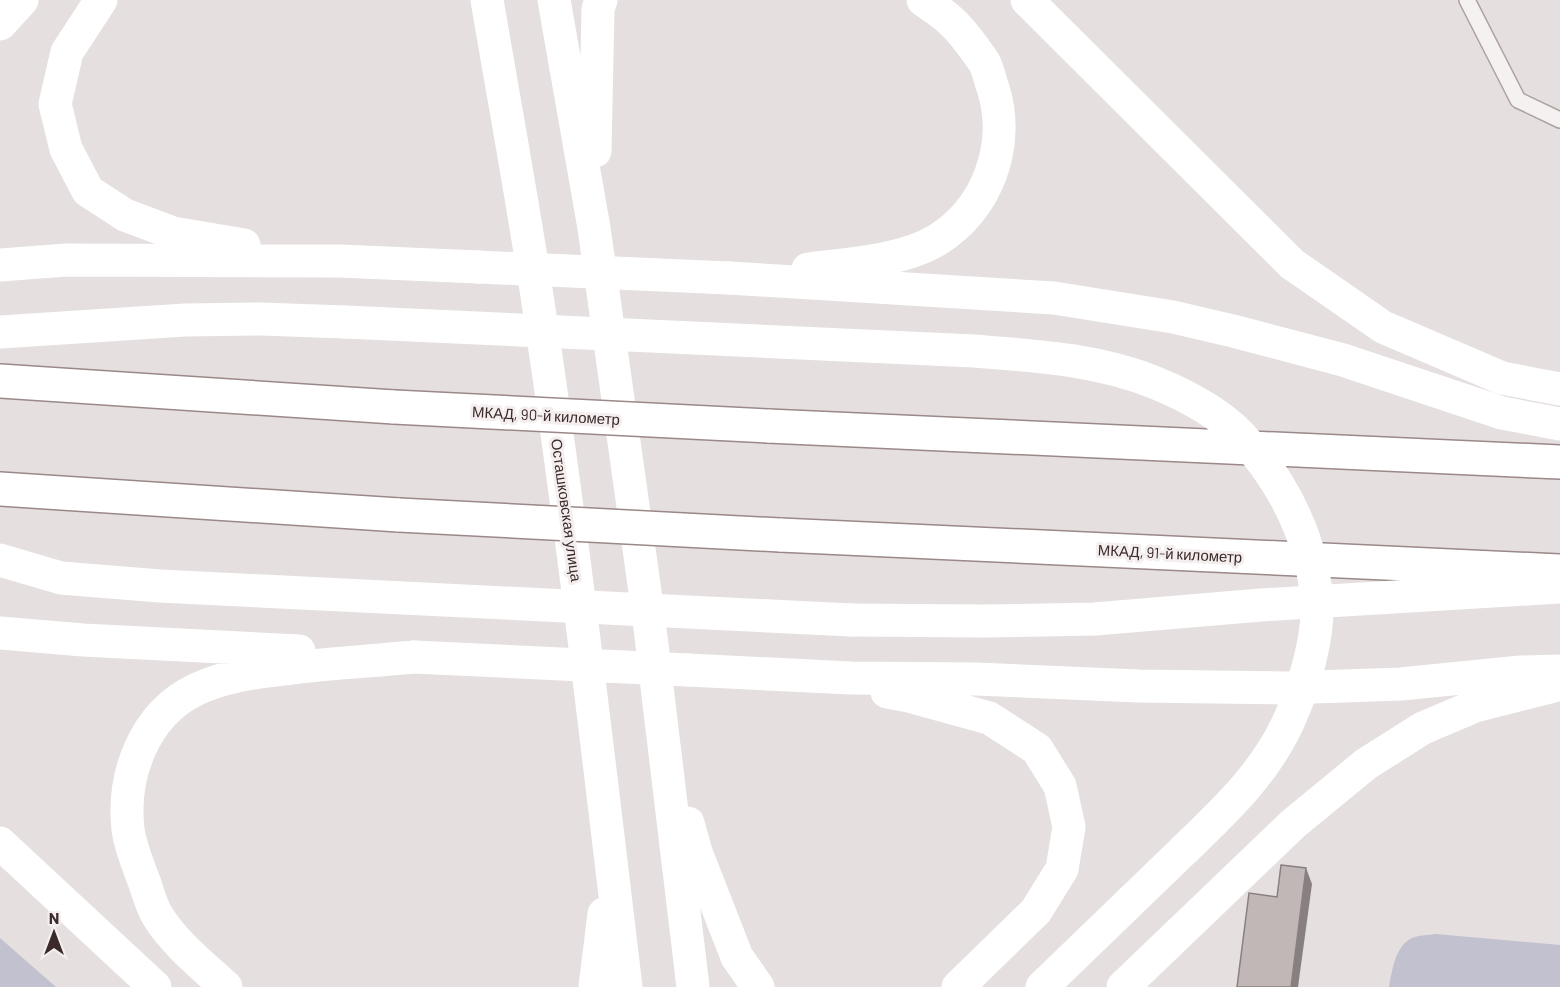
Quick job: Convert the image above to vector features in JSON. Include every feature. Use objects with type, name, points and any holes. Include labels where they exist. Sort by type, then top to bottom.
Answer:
[{"type":"main road","points":[[0,24],[22,0]]},
{"type":"main road","points":[[101,0],[67,52],[55,104],[66,148],[88,191],[125,215],[173,233],[340,261]]},
{"type":"main road","points":[[468,0],[523,209]]},
{"type":"main road","name":"Осташковская улица","points":[[487,0],[523,209],[562,476],[626,987]]},
{"type":"main road","points":[[554,0],[594,228],[649,620],[693,987]]},
{"type":"main road","points":[[594,228],[598,9],[601,0]]},
{"type":"main road","points":[[786,277],[901,255],[937,241],[964,218],[982,193],[995,167],[1000,138],[997,101],[985,64],[953,23],[923,0]]},
{"type":"main road","points":[[1027,0],[1292,264],[1383,327],[1502,378]]},
{"type":"main road","points":[[0,265],[66,260],[340,261],[729,278],[786,277],[1054,298],[1173,317],[1233,331],[1343,360],[1502,413],[1560,424]]},
{"type":"main road","points":[[0,332],[185,320],[261,319],[974,351],[1063,358],[1110,368],[1156,382],[1202,405],[1239,434],[1271,473],[1297,519],[1312,569],[1317,610],[1309,665],[1293,712],[1268,758],[1239,797],[1042,987]]},
{"type":"main road","points":[[1343,360],[1502,378],[1560,389]]},
{"type":"main road","name":"МКАД, 90-й километр","points":[[0,381],[394,407],[1560,462]]},
{"type":"main road","name":"МКАД, 91-й километр","points":[[0,489],[399,515],[780,536],[1560,571]]},
{"type":"main road","points":[[0,560],[61,578],[160,586],[851,620],[1095,619],[1261,605],[1560,587]]},
{"type":"main road","points":[[0,633],[83,640],[796,676],[851,682],[989,718],[1037,748],[1060,786],[1069,827],[1062,869],[1036,911],[958,987]]},
{"type":"main road","points":[[226,987],[173,936],[156,914],[128,830],[127,787],[136,755],[151,729],[169,707],[194,690],[242,674],[324,664],[414,657]]},
{"type":"main road","points":[[851,682],[976,679],[1138,686],[1285,687],[1401,684],[1521,672],[1560,671]]},
{"type":"main road","points":[[1123,987],[1293,824],[1366,764],[1423,728],[1475,706],[1560,685]]},
{"type":"main road","points":[[663,741],[696,852],[737,957],[758,987]]},
{"type":"main road","points":[[595,987],[604,915],[605,813]]},
{"type":"main road","points":[[0,843],[155,987]]},
{"type":"lane","points":[[1467,0],[1518,100],[1560,120]]},
{"type":"shaded area","points":[[1436,934],[1560,945],[1560,987],[1389,987],[1395,960],[1406,942],[1412,938]]},
{"type":"shaded area","points":[[0,938],[56,987],[0,987]]},
{"type":"building","points":[[1281,865],[1306,868],[1291,987],[1237,987],[1249,893],[1277,897]]}]
